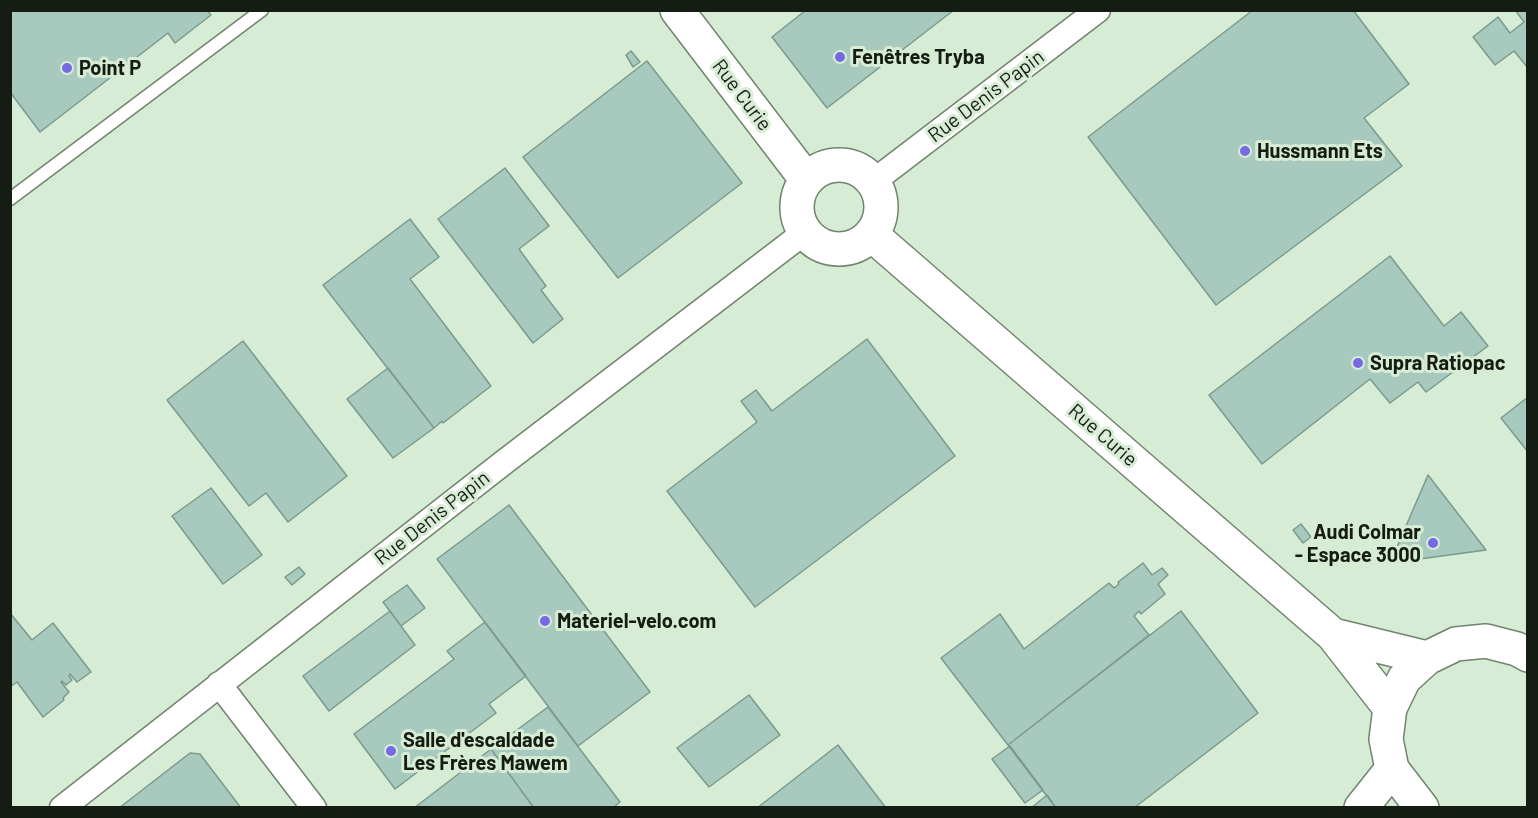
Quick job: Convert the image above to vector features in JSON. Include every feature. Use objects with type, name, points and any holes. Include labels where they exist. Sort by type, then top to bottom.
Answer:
[{"type":"main road","name":"Rue Curie","points":[[677,10],[806,179]]},
{"type":"main road","points":[[833,164],[848,165],[862,171],[874,181],[880,194],[882,208],[880,222],[872,235],[857,246],[838,250],[819,244],[805,232],[798,219],[796,205],[799,191],[806,179],[818,169],[833,164]]},
{"type":"main road","name":"Rue Curie","points":[[872,235],[1333,635],[1390,708]]},
{"type":"main road","name":"Rue Curie","points":[[1333,635],[1427,658]]},
{"type":"main road","points":[[1422,807],[1392,769],[1386,739],[1390,708],[1404,680],[1427,658],[1455,644],[1486,641],[1517,649],[1527,655]]},
{"type":"main road","points":[[1361,807],[1392,769]]},
{"type":"street","name":"Rue Denis Papin","points":[[874,181],[1098,10]]},
{"type":"street","name":"Rue Denis Papin","points":[[62,807],[564,416],[805,232]]},
{"type":"street","points":[[219,684],[314,807]]},
{"type":"lane","points":[[10,198],[262,10]]},
{"type":"building","name":"Point P","points":[[10,10],[207,10],[211,15],[175,43],[168,33],[40,132],[10,92]]},
{"type":"building","name":"Fenêtres Tryba","points":[[806,10],[954,10],[827,108],[772,37]]},
{"type":"building","name":"Hussmann Ets","points":[[1253,10],[1353,10],[1409,84],[1364,118],[1402,166],[1216,305],[1088,137]]},
{"type":"building","points":[[1515,10],[1528,10],[1528,68],[1514,51],[1495,65],[1473,37],[1498,17],[1510,33],[1524,22]]},
{"type":"building","points":[[631,51],[640,62],[633,67],[626,55]]},
{"type":"building","points":[[647,61],[742,183],[618,278],[523,157]]},
{"type":"building","points":[[505,168],[549,226],[519,249],[546,286],[541,290],[563,319],[533,343],[438,219]]},
{"type":"building","points":[[410,219],[439,257],[410,279],[491,386],[434,428],[323,285]]},
{"type":"building","name":"Supra Ratiopac","points":[[1390,256],[1444,326],[1461,312],[1488,346],[1426,392],[1418,382],[1390,403],[1370,379],[1262,464],[1209,395]]},
{"type":"building","points":[[867,339],[955,456],[755,607],[667,491],[757,422],[741,401],[756,390],[772,411]]},
{"type":"building","points":[[243,341],[347,476],[288,522],[266,493],[249,506],[167,400]]},
{"type":"building","points":[[388,368],[434,428],[393,458],[347,399]]},
{"type":"building","points":[[1528,397],[1528,452],[1501,418]]},
{"type":"building","points":[[1428,475],[1486,550],[1390,563]]},
{"type":"building","points":[[211,488],[262,555],[223,584],[172,516]]},
{"type":"building","points":[[509,505],[650,692],[578,746],[437,559]]},
{"type":"building","points":[[1301,524],[1311,537],[1303,543],[1293,530]]},
{"type":"building","points":[[1143,563],[1152,575],[1162,568],[1168,575],[1158,584],[1165,594],[1141,614],[1139,611],[1134,616],[1149,635],[1008,745],[941,658],[1000,614],[1024,649],[1109,583],[1114,588],[1119,584],[1118,582]]},
{"type":"building","points":[[299,567],[305,574],[292,585],[285,577]]},
{"type":"building","points":[[407,585],[425,608],[401,626],[383,602]]},
{"type":"building","points":[[390,611],[415,645],[329,711],[303,676]]},
{"type":"building","points":[[1181,611],[1258,713],[1134,808],[1056,808],[1008,745]]},
{"type":"building","points":[[10,613],[32,640],[53,623],[91,672],[77,682],[70,674],[72,680],[66,685],[62,681],[69,692],[63,698],[64,700],[43,717],[17,682],[10,687]]},
{"type":"building","points":[[485,622],[526,676],[489,704],[496,713],[395,789],[354,734],[454,659],[447,651]]},
{"type":"building","points":[[749,695],[780,735],[709,787],[677,748]]},
{"type":"building","points":[[548,707],[620,802],[613,808],[534,808],[491,749]]},
{"type":"building","points":[[838,745],[886,808],[757,808]]},
{"type":"building","points":[[1010,746],[1043,790],[1025,803],[992,759]]},
{"type":"building","points":[[491,749],[534,808],[414,808]]},
{"type":"building","points":[[190,753],[200,754],[241,808],[119,808]]},
{"type":"building","points":[[1047,795],[1056,808],[1031,808]]},
{"type":"place","name":"Fenêtres Tryba","points":[[840,57]]},
{"type":"place","name":"Point P","points":[[67,68]]},
{"type":"place","name":"Hussmann Ets","points":[[1245,151]]},
{"type":"place","name":"Supra Ratiopac","points":[[1358,363]]},
{"type":"place","name":"Audi Colmar - Espace 3000","points":[[1433,543]]},
{"type":"place","name":"Materiel-velo.com","points":[[545,621]]},
{"type":"place","name":"Salle d'escaldade Les Frères Mawem","points":[[391,751]]}]
